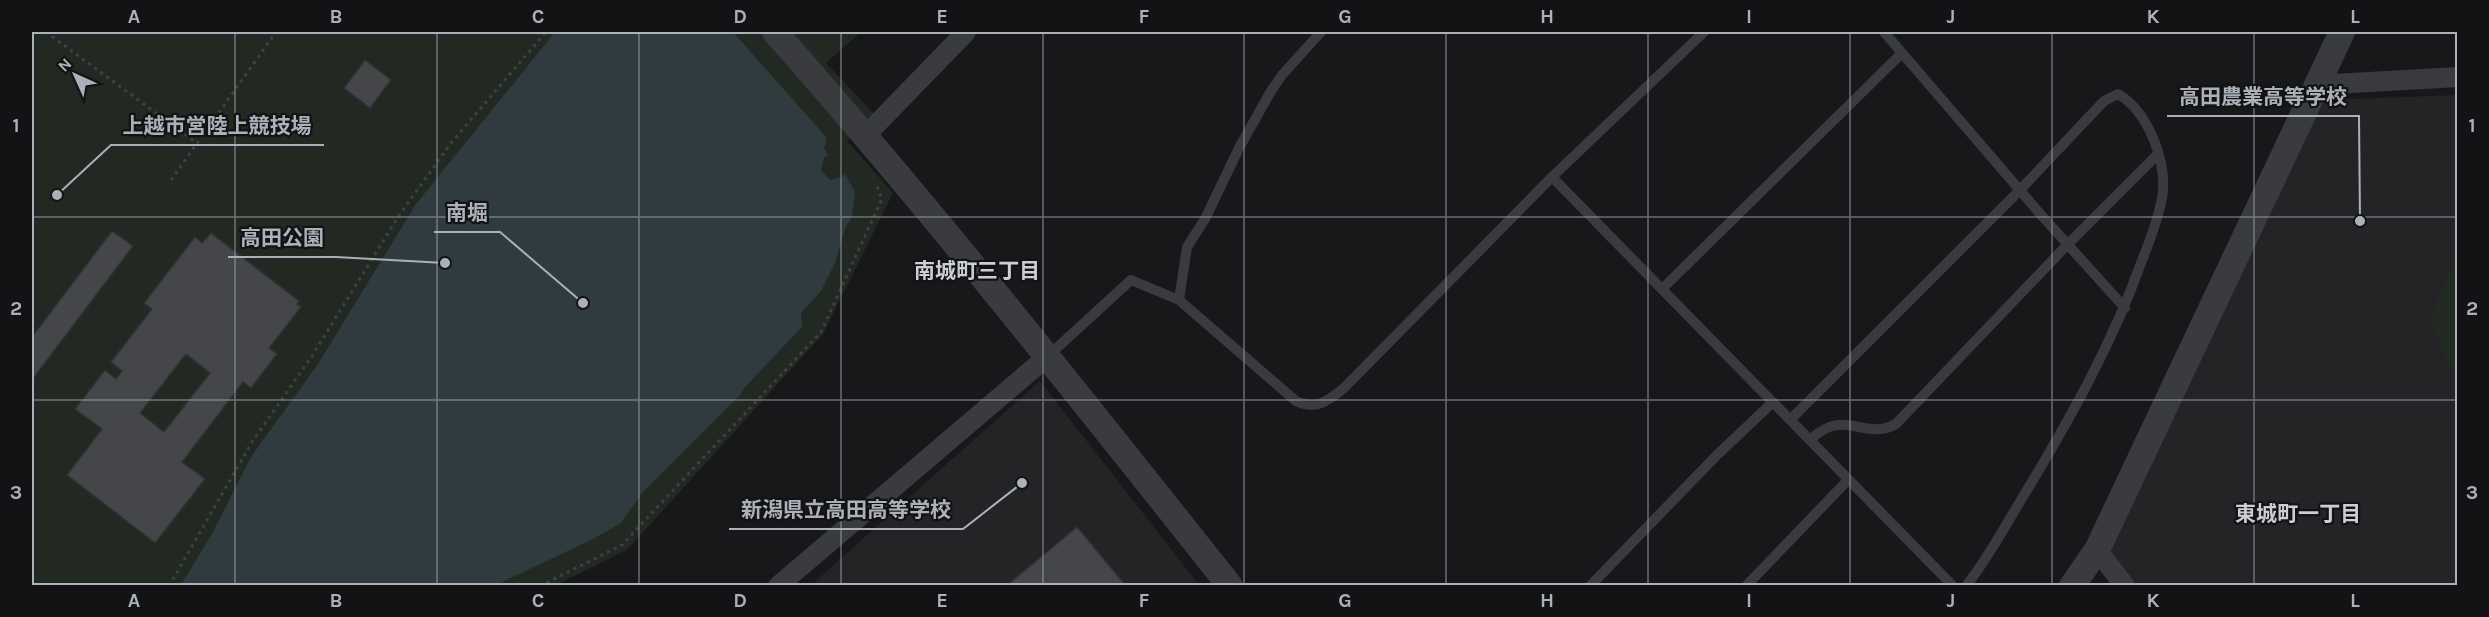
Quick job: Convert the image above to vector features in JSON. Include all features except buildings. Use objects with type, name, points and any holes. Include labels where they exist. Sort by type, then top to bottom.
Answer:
[{"type":"street","points":[[775,32],[866,135],[1048,356],[1230,585]]},
{"type":"street","points":[[866,135],[966,32]]},
{"type":"street","points":[[2072,585],[2097,550],[2342,32]]},
{"type":"street","points":[[2316,85],[2457,77]]},
{"type":"street","points":[[778,585],[1048,356]]},
{"type":"street","points":[[2097,550],[2125,585]]},
{"type":"lane","points":[[1179,300],[1187,247],[1205,219],[1239,148],[1282,75],[1321,32]]},
{"type":"lane","points":[[1048,356],[1131,280],[1179,300],[1296,401],[1308,406],[1318,405],[1344,388],[1552,177],[1704,32]]},
{"type":"lane","points":[[1884,32],[2125,308]]},
{"type":"lane","points":[[1662,289],[1902,53]]},
{"type":"lane","points":[[1790,420],[2020,190],[2103,101],[2114,94],[2123,97],[2139,115],[2158,154],[2162,199],[2125,308],[2108,345],[2056,441],[1985,559],[1966,585]]},
{"type":"lane","points":[[1810,440],[1827,427],[1838,423],[1877,430],[1896,424],[2068,244],[2158,154]]},
{"type":"lane","points":[[1552,177],[1953,585]]},
{"type":"lane","points":[[1590,585],[1717,455],[1773,402]]},
{"type":"lane","points":[[1746,585],[1848,480]]},
{"type":"path","points":[[46,32],[198,144]]},
{"type":"path","points":[[171,180],[276,32]]},
{"type":"path","points":[[170,585],[252,442],[312,356],[400,214],[452,144],[546,32]]},
{"type":"path","points":[[540,585],[622,545],[821,332],[882,199],[873,178]]},
{"type":"shaded area","points":[[32,32],[861,32],[826,63],[874,114],[847,141],[893,193],[823,334],[627,550],[556,585],[32,585]]},
{"type":"shaded area","points":[[555,32],[733,32],[827,138],[824,148],[828,155],[824,158],[821,170],[830,180],[845,174],[855,192],[852,216],[845,229],[835,263],[821,291],[801,313],[802,327],[740,395],[642,493],[621,523],[593,539],[496,585],[181,585],[213,532],[251,457],[318,364],[416,204]]},
{"type":"shaded area","points":[[2457,95],[2457,585],[2135,585],[2107,551],[2202,342],[2324,100]]},
{"type":"shaded area","points":[[2457,252],[2457,387],[2430,318]]},
{"type":"shaded area","points":[[1040,381],[1199,585],[810,586]]},
{"type":"place","name":"上越市営陸上競技場","points":[[57,195]]},
{"type":"place","name":"高田農業高等学校","points":[[2360,221]]},
{"type":"place","name":"高田公園","points":[[445,263]]},
{"type":"place","name":"南堀","points":[[583,303]]},
{"type":"place","name":"新潟県立高田高等学校","points":[[1022,483]]},
{"type":"district","name":"南城町三丁目","points":[[977,271]]},
{"type":"district","name":"東城町一丁目","points":[[2298,514]]}]
